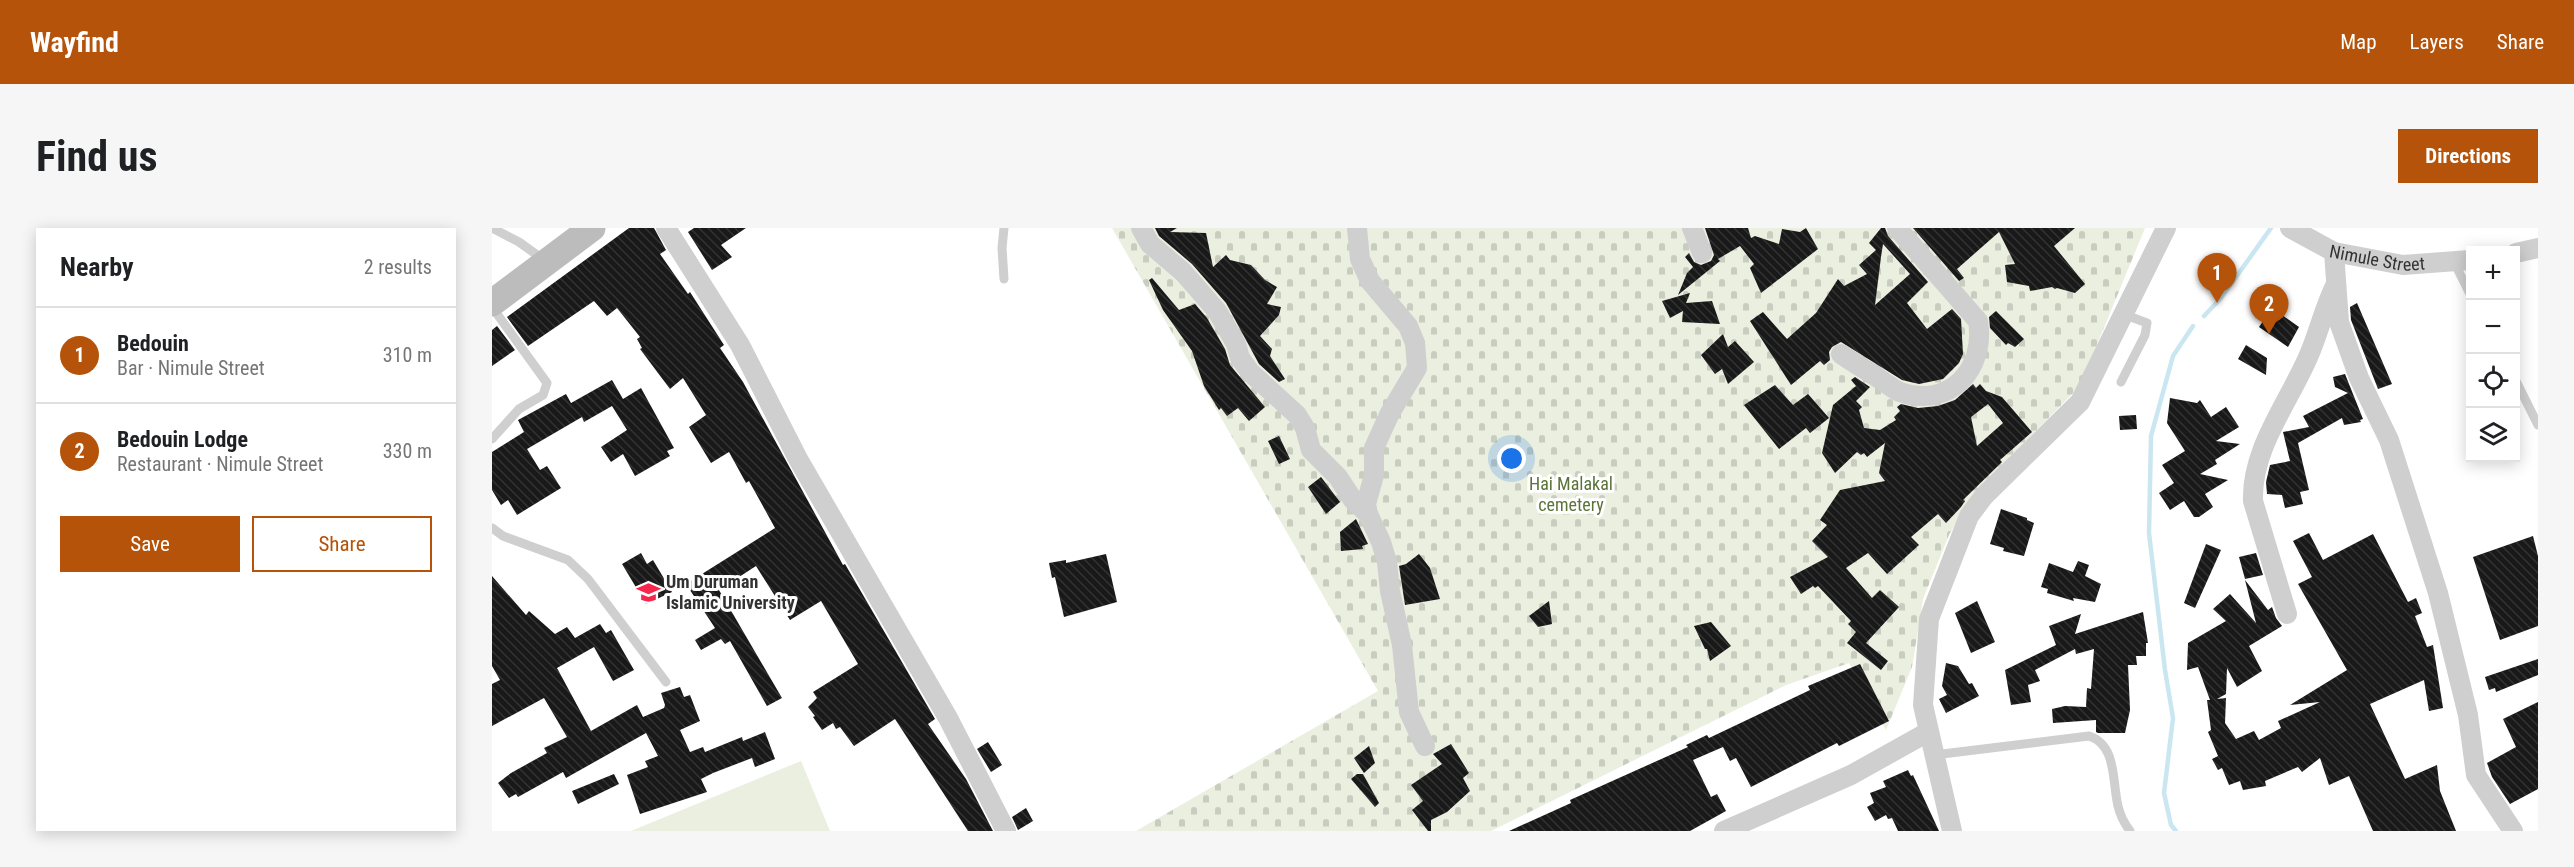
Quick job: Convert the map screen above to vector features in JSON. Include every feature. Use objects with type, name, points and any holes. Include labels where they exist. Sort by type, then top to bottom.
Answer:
[{"type":"street","points":[[492,305],[592,228]]},
{"type":"street","points":[[666,228],[740,345],[798,459],[948,718],[1006,831]]},
{"type":"street","points":[[1141,228],[1150,244],[1189,278],[1217,311],[1236,344],[1240,358],[1250,372],[1297,415],[1305,428],[1311,450],[1338,477],[1353,500],[1368,514]]},
{"type":"street","points":[[1357,228],[1360,260],[1380,295],[1412,333],[1417,368],[1390,413],[1374,448],[1374,475],[1366,504],[1387,562],[1390,591],[1402,645],[1409,712],[1425,746]]},
{"type":"street","points":[[1692,228],[1702,254]]},
{"type":"street","points":[[1841,354],[1897,391],[1913,395],[1948,390],[1968,375],[1973,366],[1981,338],[1978,321],[1897,228]]},
{"type":"street","points":[[1952,831],[1923,705],[1929,619],[1968,516],[1984,496],[2080,402],[2166,228]]},
{"type":"street","name":"Nimule Street","points":[[2290,228],[2334,252],[2403,265],[2462,261]]},
{"type":"street","points":[[2520,252],[2538,248]]},
{"type":"street","points":[[2334,252],[2339,322],[2359,378],[2389,440],[2438,593],[2468,715],[2476,775],[2514,831]]},
{"type":"street","points":[[2287,614],[2253,501],[2253,485],[2270,434],[2301,374],[2326,304],[2337,284]]},
{"type":"street","points":[[1724,831],[1851,775],[1928,732]]},
{"type":"lane","points":[[492,228],[519,242],[547,262]]},
{"type":"lane","points":[[1004,228],[1002,258],[1004,279]]},
{"type":"lane","points":[[2462,261],[2466,278]]},
{"type":"lane","points":[[492,305],[547,383],[543,394],[519,409],[492,439]]},
{"type":"lane","points":[[2121,382],[2145,335],[2147,323],[2123,314]]},
{"type":"lane","points":[[2520,389],[2538,425]]},
{"type":"lane","points":[[492,528],[503,536],[568,560],[588,579],[666,682]]},
{"type":"lane","points":[[1934,754],[2089,736],[2099,739],[2106,748],[2122,820],[2130,831]]},
{"type":"green space","name":"Hai Malakal cemetery","points":[[1112,228],[2145,228],[2080,386],[1972,496],[1949,535],[1923,599],[1912,667],[1886,730],[1849,663],[1786,685],[1491,831],[1136,831],[1378,691]]},
{"type":"green space","points":[[801,761],[830,831],[631,831]]},
{"type":"building","points":[[629,228],[654,228],[666,250],[660,254],[688,294],[690,292],[724,345],[720,348],[743,382],[843,565],[845,564],[935,719],[928,724],[966,779],[993,831],[968,831],[895,719],[854,746],[840,727],[836,729],[833,723],[822,730],[808,707],[817,698],[813,692],[858,664],[821,601],[790,620],[756,566],[719,590],[782,698],[767,706],[730,641],[725,644],[721,639],[701,650],[695,640],[715,628],[686,584],[775,528],[749,481],[746,483],[729,452],[711,463],[689,427],[706,415],[683,378],[670,389],[640,349],[642,348],[637,339],[640,337],[617,308],[607,316],[594,301],[528,346],[507,317]]},
{"type":"building","points":[[694,228],[746,228],[721,245],[732,257],[712,270],[688,232]]},
{"type":"building","points":[[1155,228],[1177,228],[1170,232],[1206,233],[1213,267],[1226,255],[1230,260],[1251,265],[1265,280],[1277,287],[1267,304],[1281,307],[1279,315],[1260,336],[1272,349],[1270,356],[1285,379],[1279,382],[1259,364],[1226,303],[1192,264],[1159,236]]},
{"type":"building","points":[[1705,228],[1748,228],[1751,238],[1755,236],[1779,244],[1782,229],[1800,232],[1806,228],[1818,249],[1761,293],[1750,268],[1754,264],[1740,246],[1718,259],[1720,261],[1678,295],[1687,273],[1693,267],[1685,257],[1689,253],[1694,262],[1701,265],[1711,261],[1714,255]]},
{"type":"building","points":[[1881,228],[1885,228],[1888,236],[1928,282],[1907,303],[1927,329],[1952,309],[1961,319],[1963,354],[1959,363],[1943,379],[1919,384],[1902,380],[1841,342],[1832,347],[1829,352],[1830,360],[1824,365],[1820,361],[1791,385],[1750,321],[1763,312],[1787,339],[1816,313],[1838,279],[1844,286],[1867,274],[1859,265],[1876,250],[1869,243]],"holes":[[[1883,244],[1910,274],[1875,305]]]},
{"type":"building","points":[[1913,228],[2075,228],[2054,246],[2085,284],[2075,293],[2052,287],[2030,291],[2029,286],[2007,282],[2005,265],[2015,264],[1999,232],[1957,269],[1964,278],[1959,281]]},
{"type":"building","points":[[1152,278],[1179,310],[1195,304],[1207,318],[1225,349],[1230,365],[1265,407],[1249,421],[1238,408],[1227,416],[1221,408],[1219,410],[1204,386],[1192,351],[1163,310],[1149,280]]},
{"type":"building","points":[[1690,293],[1686,303],[1712,301],[1720,324],[1682,322],[1683,311],[1670,318],[1662,301]]},
{"type":"building","points":[[2357,303],[2392,384],[2378,389],[2351,320],[2350,307]]},
{"type":"building","points":[[2272,308],[2299,327],[2288,347],[2259,327]]},
{"type":"building","points":[[1996,311],[2024,339],[2015,347],[2008,343],[2006,345],[1990,328],[1989,317]]},
{"type":"building","points":[[497,326],[515,350],[492,366],[492,330]]},
{"type":"building","points":[[1723,334],[1728,347],[1735,341],[1754,362],[1728,384],[1722,369],[1715,374],[1701,355]]},
{"type":"building","points":[[2246,345],[2267,358],[2266,375],[2238,359]]},
{"type":"building","points":[[2345,374],[2363,419],[2360,420],[2361,422],[2344,425],[2342,418],[2298,443],[2309,490],[2300,492],[2303,504],[2285,508],[2282,495],[2267,494],[2266,482],[2270,465],[2290,461],[2283,432],[2309,427],[2303,416],[2348,393],[2335,387],[2333,377]]},
{"type":"building","points":[[1855,377],[1870,387],[1856,401],[1862,407],[1859,410],[1864,428],[1880,430],[1896,420],[1894,417],[1900,411],[1897,407],[1901,404],[1918,408],[1938,406],[1955,400],[1973,384],[1976,388],[1980,384],[1986,391],[2002,397],[2032,432],[2000,460],[2002,462],[1963,500],[1965,501],[1961,507],[1946,523],[1938,514],[1911,537],[1919,545],[1887,574],[1868,553],[1846,568],[1872,598],[1880,590],[1899,607],[1866,643],[1888,661],[1881,670],[1847,643],[1856,632],[1848,624],[1851,621],[1818,586],[1815,588],[1813,586],[1801,594],[1790,577],[1828,557],[1812,541],[1827,525],[1820,520],[1840,490],[1885,481],[1879,473],[1885,443],[1867,457],[1864,453],[1861,455],[1857,452],[1835,473],[1822,453],[1833,405],[1856,386],[1851,380]],"holes":[[[1988,404],[2003,423],[1977,446],[1971,417]]]},
{"type":"building","points":[[612,380],[623,399],[641,388],[674,448],[667,451],[670,456],[635,476],[623,454],[611,462],[601,447],[627,430],[612,406],[584,422],[582,417],[527,449],[540,470],[547,466],[561,488],[517,515],[508,500],[501,505],[492,490],[492,452],[524,432],[518,420],[566,394],[571,403]]},
{"type":"building","points":[[1775,385],[1793,405],[1808,394],[1829,418],[1810,433],[1806,428],[1779,449],[1744,405]]},
{"type":"building","points":[[2170,398],[2197,403],[2200,400],[2211,417],[2226,407],[2239,427],[2216,441],[2240,444],[2215,460],[2217,464],[2200,474],[2228,480],[2205,494],[2213,507],[2199,517],[2194,517],[2184,501],[2170,510],[2159,493],[2174,483],[2162,465],[2185,451],[2167,423]]},
{"type":"building","points":[[2136,415],[2137,429],[2120,430],[2119,416]]},
{"type":"building","points":[[1279,436],[1290,459],[1279,464],[1268,441]]},
{"type":"building","points":[[1321,477],[1340,502],[1326,514],[1308,487]]},
{"type":"building","points":[[2001,509],[2027,518],[2034,523],[2024,556],[2003,551],[2004,548],[1990,544]]},
{"type":"building","points":[[1356,519],[1368,544],[1362,546],[1363,549],[1341,551],[1340,532]]},
{"type":"building","points":[[2309,533],[2323,560],[2373,534],[2408,602],[2416,598],[2422,613],[2415,616],[2427,647],[2433,645],[2443,708],[2429,711],[2424,680],[2370,704],[2405,779],[2437,765],[2440,791],[2456,831],[2373,831],[2349,776],[2329,785],[2320,758],[2302,772],[2298,767],[2265,781],[2266,786],[2243,790],[2240,781],[2229,785],[2222,768],[2218,770],[2212,759],[2218,756],[2208,732],[2211,730],[2207,700],[2210,700],[2198,667],[2187,670],[2188,643],[2226,621],[2213,609],[2230,594],[2256,623],[2245,580],[2268,610],[2272,607],[2282,626],[2249,646],[2262,671],[2237,687],[2227,668],[2226,694],[2217,699],[2226,698],[2225,723],[2236,739],[2254,731],[2259,740],[2281,728],[2278,721],[2320,702],[2290,705],[2347,670],[2298,584],[2312,577],[2293,541]]},
{"type":"building","points":[[2533,536],[2538,556],[2538,626],[2500,640],[2473,557]]},
{"type":"building","points":[[2206,544],[2221,550],[2195,608],[2184,603]]},
{"type":"building","points":[[641,553],[647,564],[653,560],[672,592],[646,604],[622,564]]},
{"type":"building","points":[[2256,553],[2263,575],[2245,579],[2239,557]]},
{"type":"building","points":[[1106,554],[1117,602],[1064,617],[1055,577],[1052,578],[1049,563],[1066,560],[1066,563]]},
{"type":"building","points":[[1419,554],[1430,568],[1440,599],[1405,605],[1399,566],[1406,564]]},
{"type":"building","points":[[2078,561],[2089,565],[2085,576],[2101,584],[2095,602],[2073,598],[2074,601],[2047,593],[2048,589],[2041,587],[2049,563],[2073,572]]},
{"type":"building","points":[[492,576],[526,615],[529,611],[555,634],[567,627],[575,638],[600,624],[606,633],[611,630],[634,670],[613,681],[594,647],[557,668],[591,731],[637,705],[643,717],[664,708],[661,693],[680,687],[684,697],[690,695],[700,721],[680,730],[690,752],[703,747],[705,752],[742,737],[743,741],[765,732],[775,759],[755,767],[752,758],[713,773],[701,779],[707,792],[640,814],[627,775],[648,767],[645,761],[658,756],[646,733],[566,778],[563,772],[518,797],[516,794],[509,798],[498,783],[547,753],[544,748],[567,737],[544,698],[492,726],[492,684],[500,680],[492,666]]},
{"type":"building","points":[[1549,601],[1552,624],[1538,627],[1529,616]]},
{"type":"building","points":[[1977,601],[1995,642],[1971,653],[1955,613]]},
{"type":"building","points":[[2143,612],[2148,643],[2146,643],[2146,656],[2136,656],[2137,665],[2128,665],[2130,710],[2125,733],[2098,733],[2096,732],[2096,720],[2053,723],[2052,709],[2065,706],[2086,707],[2087,688],[2091,689],[2094,649],[2076,654],[2075,649],[2035,670],[2040,681],[2028,685],[2031,702],[2011,705],[2005,670],[2056,645],[2049,626],[2081,614],[2075,634]]},
{"type":"building","points":[[1711,622],[1731,646],[1710,661],[1707,649],[1694,626]]},
{"type":"building","points":[[2538,659],[2538,675],[2496,692],[2495,688],[2489,690],[2485,677]]},
{"type":"building","points":[[1946,663],[1958,666],[1979,696],[1946,713],[1939,699],[1947,695],[1942,686]]},
{"type":"building","points":[[1860,664],[1889,721],[1839,746],[1837,743],[1751,787],[1736,758],[1730,761],[1723,747],[1693,760],[1711,797],[1717,794],[1726,811],[1690,831],[1509,831],[1571,803],[1570,800],[1688,747],[1686,745],[1707,735],[1709,738],[1810,690],[1808,686]]},
{"type":"building","points":[[2538,702],[2538,789],[2510,804],[2492,777],[2487,763],[2516,747],[2503,719]]},
{"type":"building","points":[[988,742],[1002,765],[991,772],[977,749]]},
{"type":"building","points":[[1451,744],[1469,773],[1463,778],[1470,791],[1447,812],[1431,820],[1431,831],[1428,831],[1412,810],[1423,801],[1411,785],[1442,764],[1433,754]]},
{"type":"building","points":[[1369,746],[1375,763],[1364,773],[1354,758]]},
{"type":"building","points":[[1908,770],[1911,776],[1913,775],[1939,831],[1898,831],[1892,818],[1888,819],[1886,815],[1875,821],[1867,807],[1874,803],[1870,793],[1886,787],[1883,781]]},
{"type":"building","points":[[614,774],[619,784],[578,804],[572,791]]},
{"type":"building","points":[[1357,774],[1363,774],[1379,803],[1375,807],[1351,779]]},
{"type":"building","points":[[1026,808],[1033,821],[1018,830],[1012,817]]},
{"type":"waterway","points":[[2204,316],[2221,298],[2271,228]]},
{"type":"waterway","points":[[2176,831],[2171,825],[2164,793],[2173,718],[2149,533],[2151,436],[2173,356],[2193,326]]},
{"type":"place","name":"Bedouin","points":[[2217,303]]},
{"type":"place","name":"Bedouin Lodge","points":[[2269,334]]},
{"type":"place","name":"Um Duruman Islamic University","points":[[648,592]]}]
